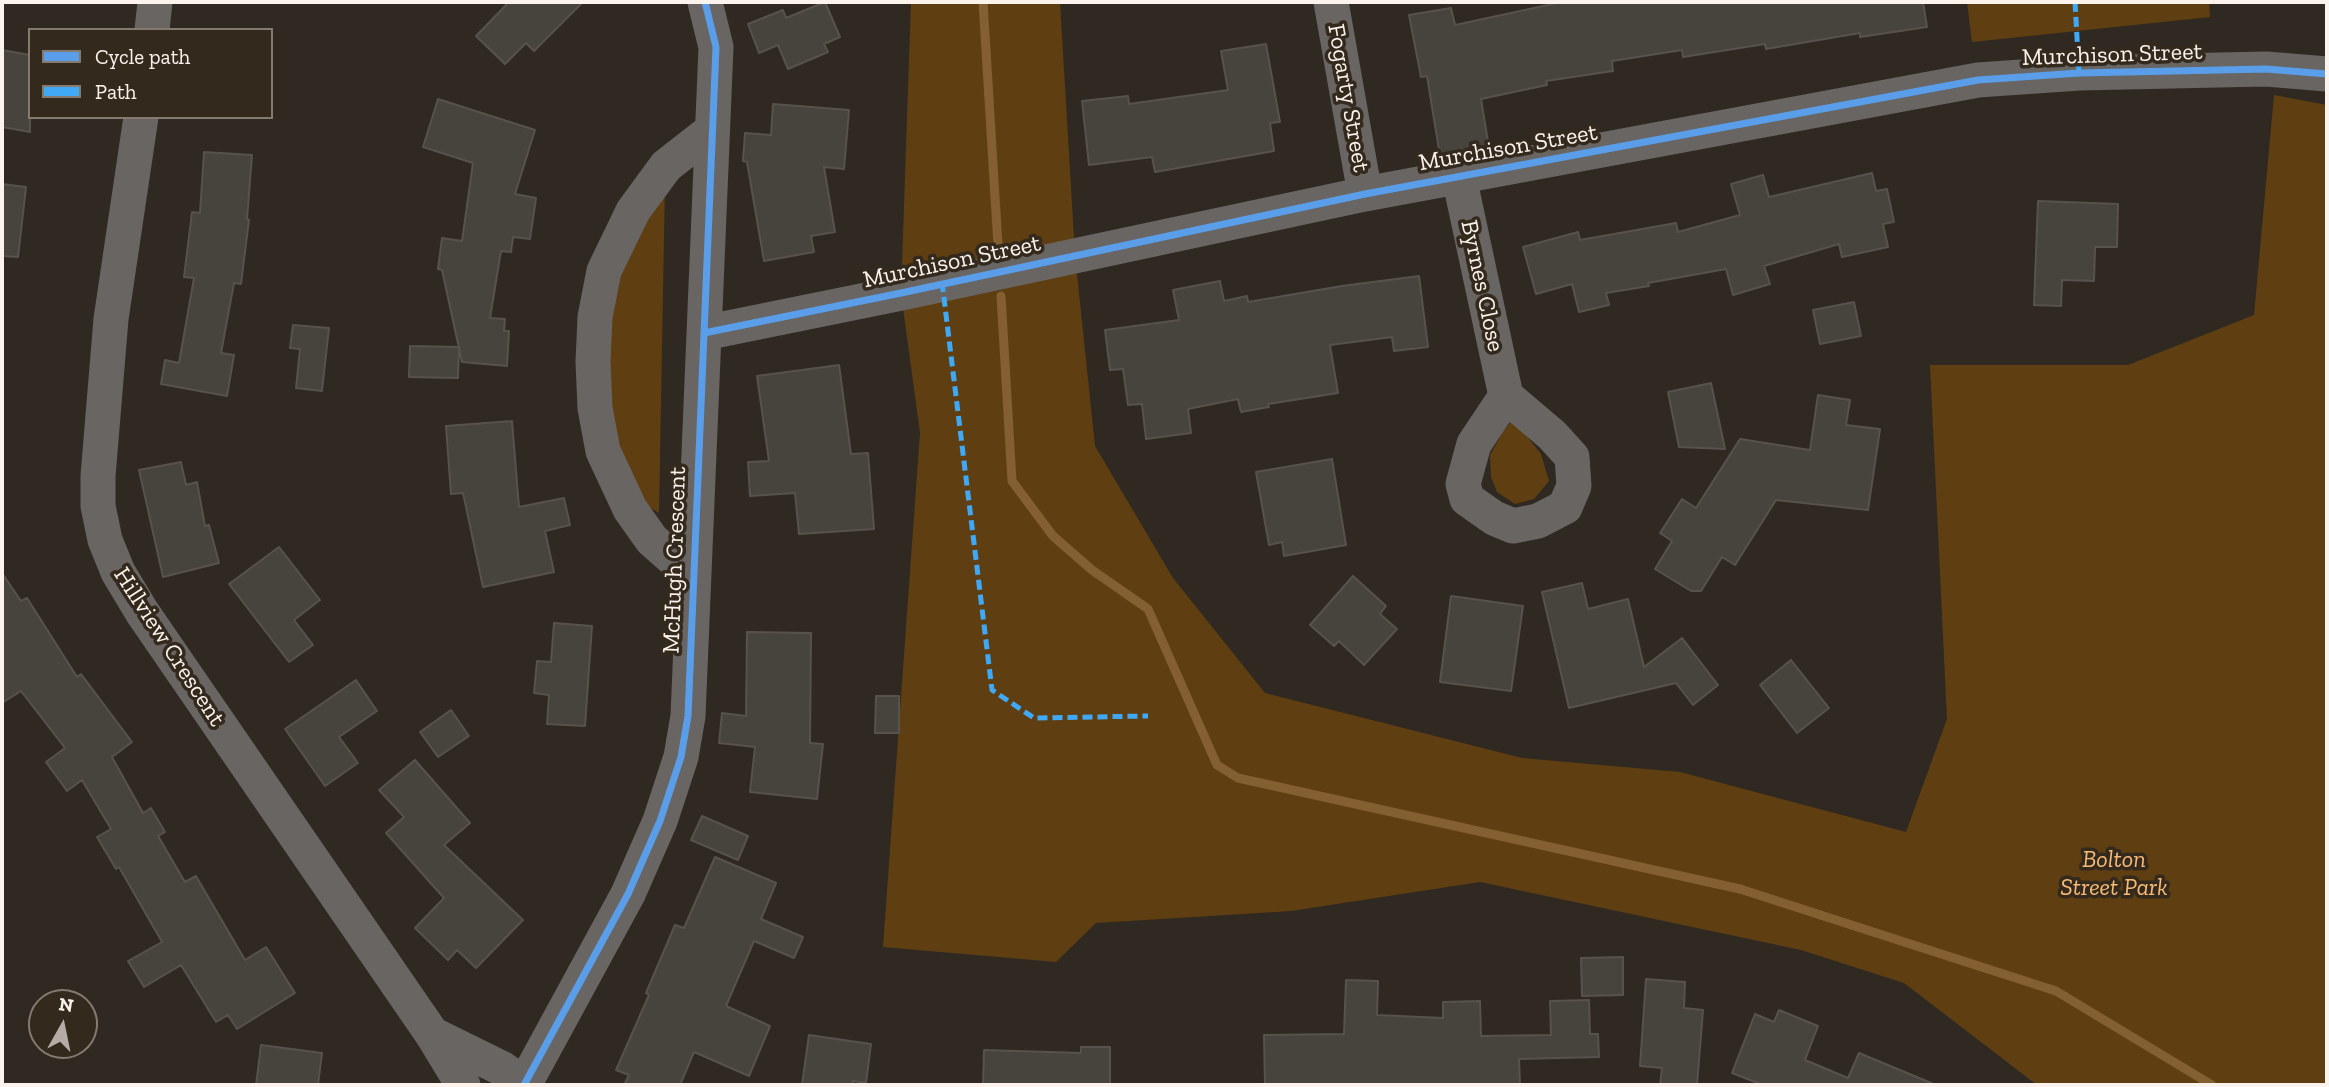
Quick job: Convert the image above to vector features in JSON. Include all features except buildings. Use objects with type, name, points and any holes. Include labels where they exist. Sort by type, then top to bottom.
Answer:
[{"type":"street","points":[[152,28],[155,2]]},
{"type":"street","name":"McHugh Crescent","points":[[705,2],[716,47]]},
{"type":"street","name":"McHugh Crescent","points":[[525,1085],[628,894],[660,821],[681,757],[688,716],[716,47],[728,2]]},
{"type":"street","name":"Fogarty Street","points":[[1331,2],[1364,194]]},
{"type":"street","name":"Murchison Street","points":[[704,333],[1364,194],[1978,80],[2079,73],[2266,69],[2327,74]]},
{"type":"street","name":"Hillview Crescent","points":[[141,119],[110,332],[98,476],[98,506],[104,540],[118,572],[142,612],[432,1034],[463,1085]]},
{"type":"street","name":"McHugh Crescent","points":[[693,576],[652,540],[630,509],[603,452],[595,408],[593,362],[595,317],[604,271],[633,211],[666,166],[712,130]]},
{"type":"street","name":"Byrnes Close","points":[[1459,177],[1506,396]]},
{"type":"street","name":"Hillview Crescent","points":[[432,1034],[503,1069],[525,1085]]},
{"type":"green space","name":"Bolton Street Park","points":[[911,2],[1060,2],[1075,255],[1095,446],[1173,578],[1265,693],[1522,758],[1680,772],[1906,832],[1947,719],[1930,365],[2128,365],[2254,315],[2274,95],[2327,105],[2327,1085],[2037,1085],[1904,983],[1801,950],[1480,882],[1291,911],[1096,923],[1056,962],[883,947],[920,433],[901,293]]},
{"type":"green space","points":[[1967,2],[2209,2],[2210,17],[1972,42]]},
{"type":"green space","points":[[665,181],[659,513],[632,497],[605,429],[601,316]]},
{"type":"green space","points":[[1513,419],[1541,454],[1549,481],[1534,499],[1515,504],[1497,492],[1491,477],[1490,455]]},
{"type":"waterway","points":[[983,2],[998,245]]},
{"type":"waterway","points":[[1001,296],[1012,481],[1053,536],[1092,570],[1148,609],[1217,765],[1238,778],[1740,889],[2056,991],[2212,1085]]},
{"type":"marked path","points":[[2075,2],[2079,73]]},
{"type":"marked path","points":[[942,282],[992,690],[1034,718],[1148,716]]},
{"type":"cycle path","points":[[524,1085],[628,894],[660,821],[681,757],[688,716],[716,47],[705,2]]},
{"type":"cycle path","points":[[704,333],[1365,194],[1978,80],[2079,73],[2266,69],[2327,74]]}]
